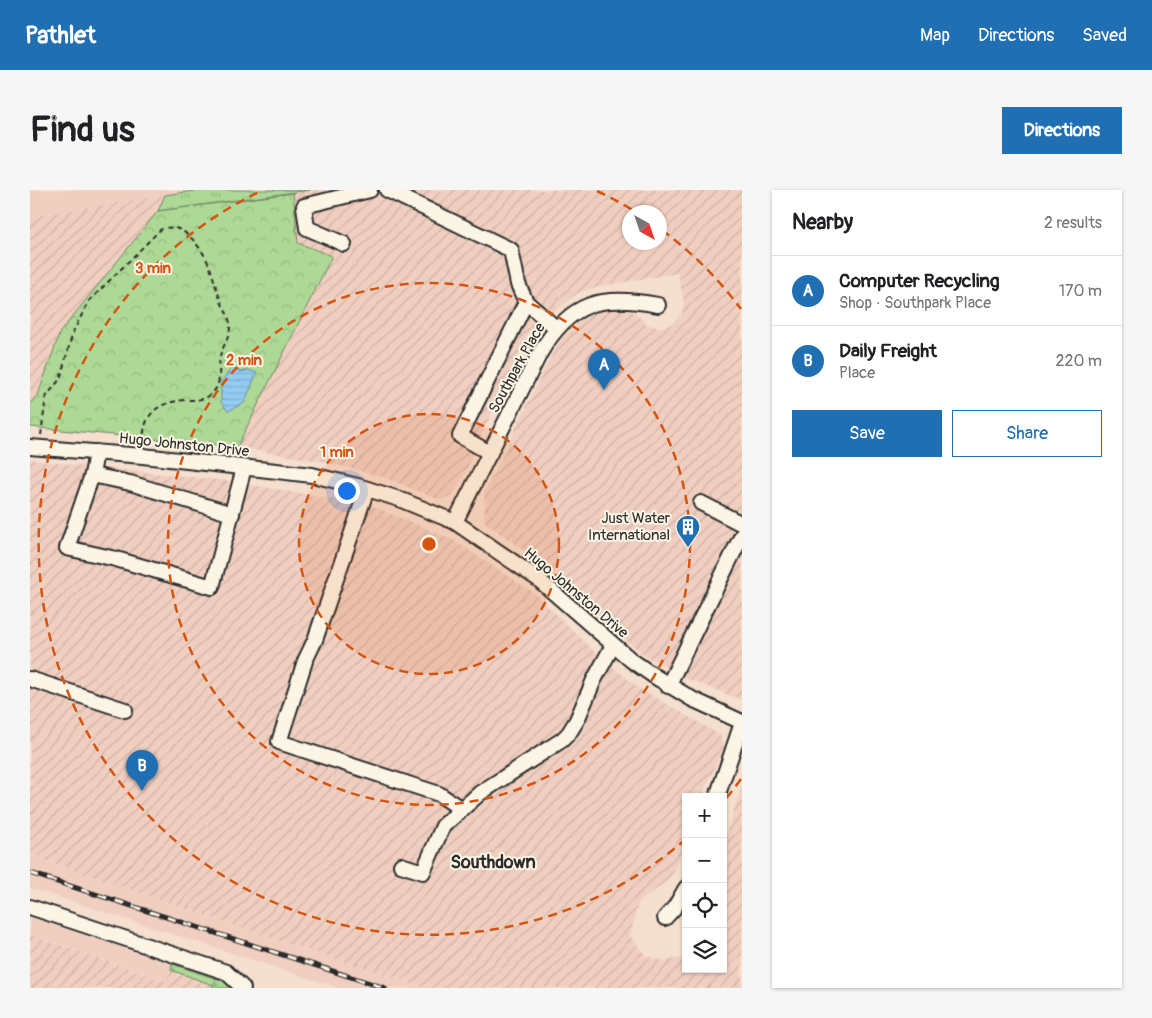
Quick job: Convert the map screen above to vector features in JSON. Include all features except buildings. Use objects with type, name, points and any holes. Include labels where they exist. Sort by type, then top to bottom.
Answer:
[{"type":"street","points":[[344,244],[307,228],[304,206],[370,190]]},
{"type":"street","points":[[387,190],[511,250],[518,284],[526,302],[556,328]]},
{"type":"street","name":"Southpark Place","points":[[455,522],[540,353],[556,328],[582,308],[596,302],[624,300],[658,305]]},
{"type":"street","points":[[490,453],[460,436],[526,302]]},
{"type":"street","name":"Hugo Johnston Drive","points":[[30,447],[96,452],[312,475],[367,488],[400,499],[455,522],[538,579],[631,660],[668,686],[742,723]]},
{"type":"street","points":[[96,452],[92,475],[67,548],[116,559],[186,581],[212,587],[244,468]]},
{"type":"street","points":[[92,475],[130,483],[232,514]]},
{"type":"street","points":[[367,488],[278,742],[439,794],[461,809]]},
{"type":"street","points":[[701,503],[742,524]]},
{"type":"street","points":[[668,686],[742,535]]},
{"type":"street","points":[[401,865],[423,872],[444,826],[461,809],[501,778],[556,744],[569,733],[613,645]]},
{"type":"street","points":[[30,679],[125,710]]},
{"type":"street","points":[[718,793],[742,723]]},
{"type":"street","points":[[665,918],[675,907],[682,895]]},
{"type":"street","points":[[30,908],[226,972],[243,988]]},
{"type":"path","points":[[42,428],[46,397],[60,379],[74,332],[89,302],[160,230],[166,227],[173,227],[182,230],[200,247],[211,267],[217,290],[230,323],[229,334],[220,358],[220,375],[215,389],[205,398],[174,402],[155,410],[145,422],[143,438]]},
{"type":"shaded area","points":[[30,190],[200,190],[30,217]]},
{"type":"shaded area","points":[[310,190],[742,190],[742,700],[688,679],[646,656],[616,632],[574,590],[538,560],[485,523],[484,493],[551,356],[564,335],[583,319],[601,310],[620,307],[635,313],[646,324],[659,328],[672,324],[682,314],[684,303],[678,273],[606,285],[579,292],[529,331],[461,481],[450,497],[440,500],[383,477],[325,462],[237,447],[332,256],[298,243],[293,193]]},
{"type":"shaded area","points":[[165,195],[158,211],[60,332],[38,395],[30,404],[30,217]]},
{"type":"shaded area","points":[[30,460],[228,481],[372,506],[453,540],[534,593],[599,656],[639,688],[720,735],[724,748],[703,793],[682,793],[682,850],[675,870],[667,881],[638,903],[630,936],[646,956],[663,961],[682,958],[682,973],[727,973],[727,830],[742,787],[742,988],[425,988],[286,943],[30,855]]},
{"type":"shaded area","points":[[30,855],[286,943],[425,988],[339,988],[30,888]]},
{"type":"shaded area","points":[[30,917],[172,964],[167,981],[30,935]]},
{"type":"shaded area","points":[[30,935],[166,981],[171,970],[214,985],[212,988],[30,988]]},
{"type":"green space","points":[[200,190],[310,190],[158,211],[165,195]]},
{"type":"green space","points":[[293,193],[298,243],[332,256],[237,447],[30,427],[30,404],[38,395],[60,332],[158,211]]},
{"type":"green space","points":[[172,964],[236,985],[235,988],[212,988],[213,985],[171,970]]},
{"type":"water","points":[[232,368],[242,372],[248,370],[257,373],[244,403],[228,411],[221,402],[221,382]]},
{"type":"railway","points":[[30,873],[385,988]]},
{"type":"place","name":"Computer Recycling","points":[[604,390]]},
{"type":"place","name":"Just Water International","points":[[688,548]]},
{"type":"place","name":"Daily Freight","points":[[142,791]]},
{"type":"district","name":"Southdown","points":[[493,862]]}]
